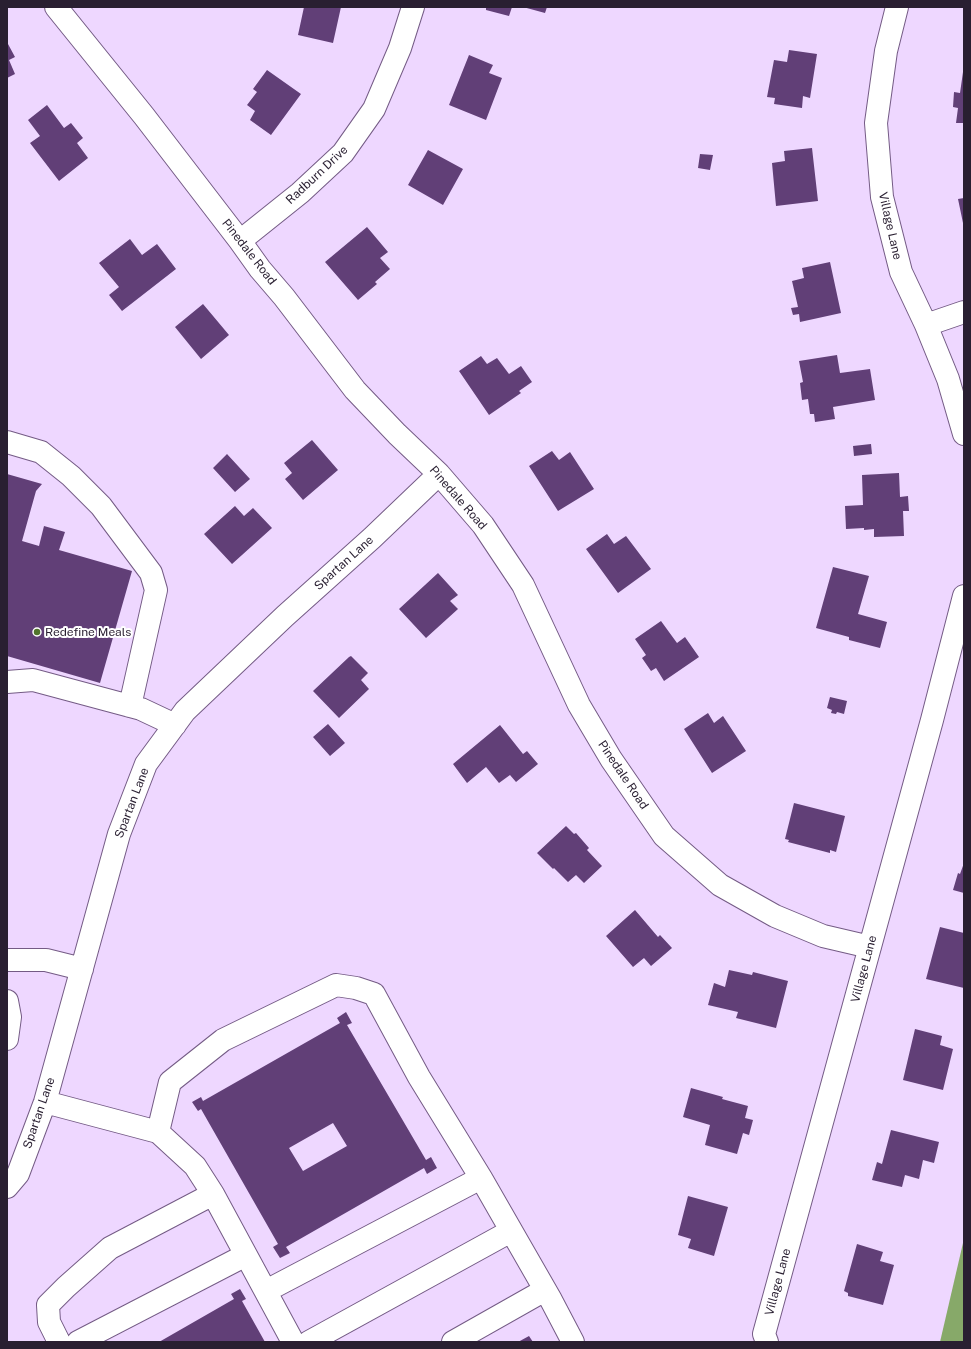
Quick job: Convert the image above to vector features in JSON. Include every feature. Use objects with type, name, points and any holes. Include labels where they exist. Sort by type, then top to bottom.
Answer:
[{"type":"street","name":"Pinedale Road","points":[[56,7],[139,110],[260,269],[355,390],[397,434],[439,474],[484,525],[523,584],[579,705],[611,759],[664,836],[720,885],[775,916],[823,936],[870,948]]},
{"type":"street","name":"Radburn Drive","points":[[240,241],[300,193],[343,153],[374,108],[400,48],[413,7]]},
{"type":"street","name":"Village Lane","points":[[897,7],[886,51],[876,123],[882,197],[901,272],[926,325],[948,379],[964,434]]},
{"type":"street","points":[[926,325],[964,312]]},
{"type":"street","points":[[7,442],[41,452],[71,476],[101,506],[152,573],[156,590],[130,706]]},
{"type":"street","name":"Spartan Lane","points":[[7,1187],[18,1174],[45,1102],[119,834],[146,764],[185,711],[284,616],[372,538],[439,474]]},
{"type":"street","name":"Village Lane","points":[[767,1342],[764,1334],[932,720],[964,596]]},
{"type":"street","points":[[7,682],[33,680],[141,709],[175,725]]},
{"type":"street","points":[[7,960],[46,960],[82,969]]},
{"type":"street","points":[[158,1132],[170,1082],[223,1040],[336,985],[356,988],[374,994],[419,1077],[481,1178],[573,1342]]},
{"type":"street","points":[[7,1001],[10,1017],[7,1039]]},
{"type":"street","points":[[45,1102],[158,1132],[195,1166],[213,1194],[293,1342]]},
{"type":"street","points":[[266,1291],[481,1178]]},
{"type":"street","points":[[59,1342],[49,1322],[48,1304],[110,1248],[213,1194]]},
{"type":"street","points":[[309,1342],[511,1231]]},
{"type":"street","points":[[78,1342],[246,1255]]},
{"type":"street","points":[[453,1342],[545,1290]]},
{"type":"green space","points":[[964,1240],[964,1342],[940,1342],[963,1243]]},
{"type":"building","points":[[304,7],[341,7],[333,43],[298,35]]},
{"type":"building","points":[[486,7],[512,7],[509,16],[486,10]]},
{"type":"building","points":[[523,7],[547,7],[545,13]]},
{"type":"building","points":[[8,44],[15,57],[9,60],[15,74],[7,78],[7,45]]},
{"type":"building","points":[[789,50],[817,54],[810,98],[803,96],[802,108],[774,104],[775,98],[767,97],[774,60],[787,62]]},
{"type":"building","points":[[469,55],[493,65],[489,73],[502,78],[486,120],[449,105]]},
{"type":"building","points":[[267,70],[301,94],[271,135],[250,120],[255,111],[247,105],[257,92],[253,89]]},
{"type":"building","points":[[963,72],[964,123],[956,123],[958,108],[953,107],[954,92],[960,93]]},
{"type":"building","points":[[47,105],[64,128],[71,123],[83,138],[77,143],[88,158],[59,181],[30,143],[40,136],[28,120]]},
{"type":"building","points":[[812,148],[818,201],[776,206],[772,163],[785,161],[784,151]]},
{"type":"building","points":[[428,150],[463,169],[443,205],[408,185]]},
{"type":"building","points":[[700,154],[713,155],[710,170],[698,168]]},
{"type":"building","points":[[964,198],[964,223],[963,223],[958,199]]},
{"type":"building","points":[[367,227],[388,252],[380,258],[390,269],[375,282],[377,284],[358,300],[325,262]]},
{"type":"building","points":[[130,239],[142,255],[157,244],[176,269],[122,311],[109,295],[119,287],[99,263]]},
{"type":"building","points":[[830,262],[841,313],[800,322],[799,314],[793,315],[791,308],[798,307],[792,281],[804,278],[802,268]]},
{"type":"building","points":[[203,304],[229,335],[201,359],[175,327]]},
{"type":"building","points":[[837,355],[840,373],[870,369],[875,400],[833,407],[835,419],[815,422],[814,414],[810,414],[808,399],[802,400],[800,383],[803,382],[799,361]]},
{"type":"building","points":[[481,356],[487,364],[497,358],[509,374],[521,366],[532,382],[519,391],[521,393],[489,415],[459,371]]},
{"type":"building","points":[[312,440],[338,470],[303,500],[285,479],[292,473],[284,463]]},
{"type":"building","points":[[871,444],[872,454],[854,456],[853,446]]},
{"type":"building","points":[[552,451],[559,460],[570,452],[594,489],[558,511],[529,466]]},
{"type":"building","points":[[227,454],[250,479],[235,492],[213,468]]},
{"type":"building","points":[[899,473],[900,497],[908,496],[909,511],[903,511],[904,536],[874,537],[874,529],[846,529],[845,506],[863,505],[862,475]]},
{"type":"building","points":[[7,474],[42,484],[36,491],[22,541],[39,546],[44,526],[65,532],[59,550],[132,571],[100,683],[7,656]]},
{"type":"building","points":[[235,506],[244,516],[253,508],[272,528],[232,564],[204,534]]},
{"type":"building","points":[[607,534],[614,544],[626,536],[651,569],[618,593],[586,549]]},
{"type":"building","points":[[833,567],[869,576],[858,614],[887,622],[880,648],[849,640],[849,637],[816,628]]},
{"type":"building","points":[[438,573],[458,595],[450,601],[458,609],[426,638],[399,609]]},
{"type":"building","points":[[661,621],[677,643],[685,637],[699,657],[664,681],[656,668],[651,671],[642,658],[646,655],[635,639]]},
{"type":"building","points":[[351,656],[368,673],[361,680],[369,689],[339,718],[313,691]]},
{"type":"building","points":[[830,697],[847,701],[844,714],[837,712],[836,714],[831,713],[832,710],[827,708]]},
{"type":"building","points":[[708,713],[714,723],[723,716],[746,751],[712,773],[684,729]]},
{"type":"building","points":[[328,724],[345,743],[330,756],[313,737]]},
{"type":"building","points":[[500,725],[523,754],[527,751],[538,764],[516,782],[510,775],[499,783],[486,767],[467,783],[453,764]]},
{"type":"building","points":[[794,803],[845,816],[836,852],[830,850],[830,853],[788,842],[789,840],[785,839]]},
{"type":"building","points":[[566,826],[574,834],[576,833],[589,848],[587,850],[602,866],[584,883],[576,875],[568,882],[537,853]]},
{"type":"building","points":[[964,863],[964,893],[953,890],[958,873],[960,874]]},
{"type":"building","points":[[635,910],[658,937],[660,935],[672,948],[651,966],[644,958],[633,967],[606,936]]},
{"type":"building","points":[[940,927],[964,933],[964,988],[926,979]]},
{"type":"building","points":[[729,970],[752,975],[753,972],[788,981],[776,1028],[736,1018],[738,1012],[708,1005],[714,983],[725,987]]},
{"type":"building","points":[[346,1012],[352,1023],[347,1025],[426,1160],[431,1157],[437,1168],[427,1174],[424,1168],[286,1247],[290,1253],[280,1258],[273,1247],[278,1244],[201,1109],[198,1111],[192,1102],[201,1097],[203,1101],[340,1023],[337,1018]],"holes":[[[333,1123],[347,1146],[303,1171],[289,1148]]]},
{"type":"building","points":[[915,1029],[942,1036],[940,1045],[953,1049],[943,1090],[903,1080]]},
{"type":"building","points":[[691,1088],[748,1106],[745,1118],[753,1120],[749,1135],[743,1133],[737,1154],[705,1145],[710,1125],[683,1117]]},
{"type":"building","points":[[891,1130],[939,1142],[934,1163],[923,1160],[919,1179],[905,1175],[902,1187],[872,1180],[877,1162],[882,1164]]},
{"type":"building","points":[[688,1196],[728,1207],[714,1256],[688,1248],[691,1239],[678,1235]]},
{"type":"building","points":[[857,1244],[883,1252],[880,1261],[894,1265],[883,1305],[848,1296],[848,1293],[844,1291]]},
{"type":"building","points":[[240,1289],[246,1299],[242,1301],[265,1342],[159,1342],[234,1299],[231,1294]]},
{"type":"building","points":[[529,1336],[533,1342],[518,1342]]},
{"type":"place","name":"Redefine Meals","points":[[37,632]]}]
